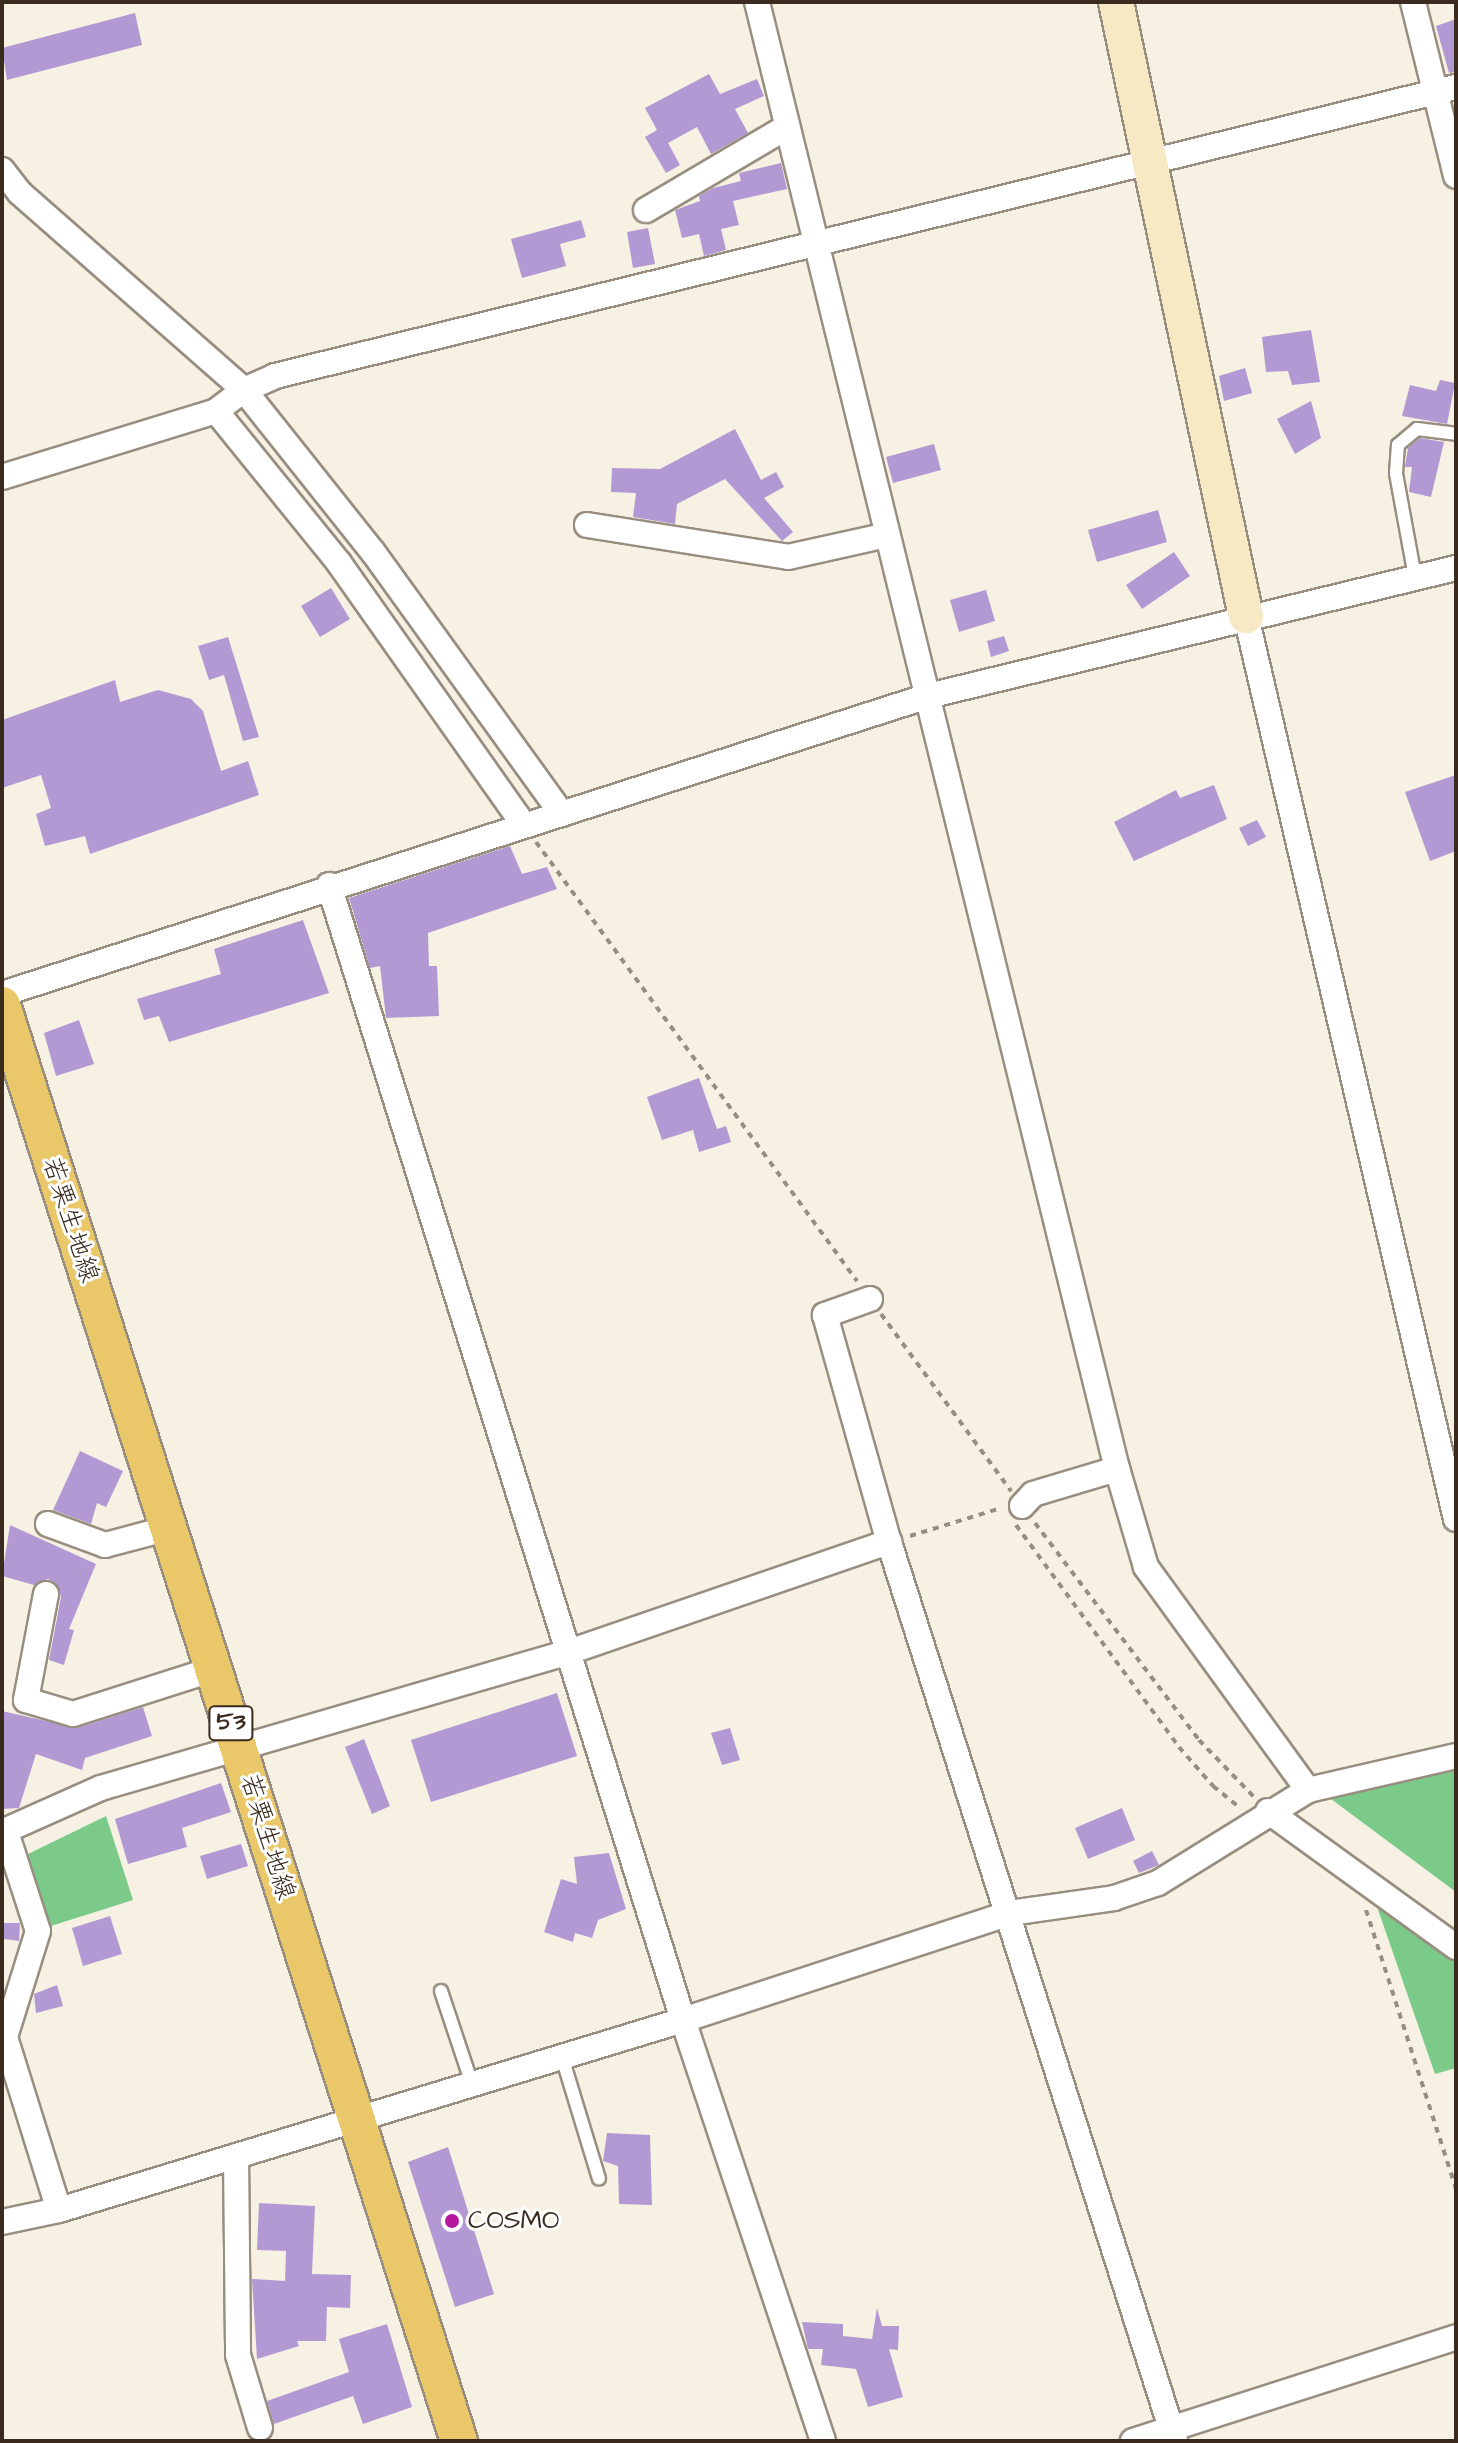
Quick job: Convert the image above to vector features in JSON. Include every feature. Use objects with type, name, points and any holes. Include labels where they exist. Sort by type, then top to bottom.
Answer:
[{"type":"main road","name":"若栗生地線","points":[[2,1005],[459,2441]]},
{"type":"street","points":[[757,2],[1117,1469],[1146,1567],[1308,1790]]},
{"type":"street","points":[[1116,2],[1246,616],[1456,1519]]},
{"type":"street","points":[[1413,2],[1446,89],[1456,176]]},
{"type":"street","points":[[2,477],[216,411],[244,390],[275,376],[815,242],[1149,165],[1446,89]]},
{"type":"street","points":[[646,210],[787,127]]},
{"type":"street","points":[[2,170],[20,193],[244,390],[373,552],[562,814]]},
{"type":"street","points":[[216,411],[339,563],[523,824]]},
{"type":"street","points":[[587,525],[788,557],[887,535]]},
{"type":"street","points":[[2,994],[329,885],[562,814],[928,696],[1246,616],[1456,568]]},
{"type":"street","points":[[329,885],[566,1653],[683,2020],[823,2441]]},
{"type":"street","points":[[870,1299],[825,1315],[889,1542],[1010,1913],[1173,2435]]},
{"type":"street","points":[[1022,1506],[1033,1494],[1117,1469]]},
{"type":"street","points":[[48,1524],[105,1545],[169,1528]]},
{"type":"street","points":[[59,2210],[5,2037],[38,1931],[4,1832],[101,1788],[566,1653],[889,1542]]},
{"type":"street","points":[[46,1594],[26,1700],[73,1714],[214,1669]]},
{"type":"street","points":[[2,2222],[59,2210],[683,2020],[1010,1913],[1114,1898],[1158,1883],[1261,1816],[1308,1790],[1456,1756]]},
{"type":"street","points":[[1261,1816],[1456,1947]]},
{"type":"street","points":[[236,2156],[238,2355],[260,2428]]},
{"type":"street","points":[[1133,2441],[1173,2435],[1456,2337]]},
{"type":"lane","points":[[1415,577],[1396,473],[1398,445],[1417,429],[1456,434]]},
{"type":"lane","points":[[441,1991],[472,2084]]},
{"type":"lane","points":[[562,2057],[599,2179]]},
{"type":"path","points":[[523,824],[1022,1506],[1199,1740],[1261,1816]]},
{"type":"path","points":[[889,1542],[1003,1507],[1179,1747],[1213,1786],[1261,1816]]},
{"type":"path","points":[[1360,1903],[1367,1912],[1456,2189]]},
{"type":"green space","points":[[1456,1767],[1456,1892],[1327,1796]]},
{"type":"green space","points":[[106,1816],[133,1900],[51,1926],[28,1854]]},
{"type":"green space","points":[[1374,1898],[1456,1962],[1456,2068],[1435,2074]]},
{"type":"building","points":[[135,13],[142,45],[7,80],[2,48]]},
{"type":"building","points":[[1456,19],[1456,72],[1449,73],[1436,26]]},
{"type":"building","points":[[709,74],[720,94],[757,79],[764,96],[735,109],[748,133],[711,154],[697,127],[668,143],[680,165],[666,173],[645,137],[657,130],[645,108]]},
{"type":"building","points":[[781,163],[787,189],[733,201],[739,225],[721,229],[726,250],[704,256],[699,234],[682,238],[675,210],[700,201],[699,196],[713,188],[741,181],[739,173]]},
{"type":"building","points":[[581,220],[586,237],[560,244],[566,266],[522,278],[511,239]]},
{"type":"building","points":[[648,228],[655,264],[633,268],[627,232]]},
{"type":"building","points":[[1311,330],[1320,382],[1292,385],[1288,371],[1266,372],[1262,337]]},
{"type":"building","points":[[1245,368],[1252,393],[1224,401],[1219,376]]},
{"type":"building","points":[[1440,380],[1455,383],[1447,424],[1402,416],[1410,385],[1436,391]]},
{"type":"building","points":[[1311,401],[1321,438],[1295,454],[1277,419]]},
{"type":"building","points":[[735,429],[761,480],[776,472],[784,487],[764,498],[793,532],[782,541],[725,479],[677,504],[675,524],[633,517],[636,493],[611,492],[612,468],[660,469]]},
{"type":"building","points":[[1420,438],[1444,442],[1431,497],[1409,492],[1412,467],[1405,467],[1408,448]]},
{"type":"building","points":[[934,444],[941,470],[893,483],[886,457]]},
{"type":"building","points":[[1158,510],[1167,542],[1097,562],[1088,530]]},
{"type":"building","points":[[1174,552],[1190,576],[1142,609],[1126,585]]},
{"type":"building","points":[[331,588],[350,619],[320,637],[301,606]]},
{"type":"building","points":[[986,590],[995,621],[959,632],[950,600]]},
{"type":"building","points":[[1004,636],[1009,651],[991,657],[987,641]]},
{"type":"building","points":[[228,637],[259,737],[243,741],[224,675],[209,680],[198,646]]},
{"type":"building","points":[[115,680],[120,702],[158,690],[191,699],[203,711],[221,771],[248,761],[259,795],[90,854],[85,836],[45,846],[36,814],[51,808],[41,775],[2,788],[2,720]]},
{"type":"building","points":[[1456,775],[1456,851],[1430,861],[1405,792]]},
{"type":"building","points":[[1214,785],[1227,819],[1134,861],[1114,822],[1176,790],[1180,798]]},
{"type":"building","points":[[1257,820],[1266,837],[1248,846],[1239,828]]},
{"type":"building","points":[[510,846],[522,874],[547,867],[557,889],[428,933],[429,966],[437,966],[439,1016],[386,1018],[380,966],[370,968],[349,898]]},
{"type":"building","points":[[303,920],[329,993],[169,1042],[159,1016],[144,1020],[137,999],[221,974],[214,949]]},
{"type":"building","points":[[79,1020],[94,1064],[56,1076],[44,1033]]},
{"type":"building","points":[[699,1078],[717,1129],[726,1126],[731,1142],[699,1152],[693,1130],[662,1140],[647,1097]]},
{"type":"building","points":[[80,1451],[123,1471],[106,1507],[97,1503],[91,1524],[53,1510]]},
{"type":"building","points":[[10,1525],[96,1564],[69,1629],[74,1630],[64,1665],[49,1660],[61,1597],[56,1583],[48,1579],[34,1585],[2,1576]]},
{"type":"building","points":[[557,1693],[577,1756],[431,1802],[411,1740]]},
{"type":"building","points":[[143,1707],[152,1736],[85,1758],[82,1770],[36,1754],[19,1808],[2,1809],[2,1711],[77,1728]]},
{"type":"building","points":[[730,1728],[740,1760],[722,1765],[711,1733]]},
{"type":"building","points":[[364,1739],[390,1806],[372,1814],[345,1747]]},
{"type":"building","points":[[221,1783],[231,1812],[182,1828],[187,1847],[128,1864],[115,1819]]},
{"type":"building","points":[[1122,1808],[1135,1840],[1088,1859],[1075,1828]]},
{"type":"building","points":[[241,1844],[248,1866],[207,1879],[200,1856]]},
{"type":"building","points":[[1152,1851],[1159,1865],[1139,1873],[1133,1861]]},
{"type":"building","points":[[609,1853],[626,1909],[598,1920],[592,1938],[575,1933],[573,1942],[544,1932],[561,1879],[577,1884],[574,1857]]},
{"type":"building","points":[[110,1916],[122,1954],[83,1966],[72,1928]]},
{"type":"building","points":[[3,1923],[20,1923],[19,1941],[4,1939]]},
{"type":"building","points":[[57,1985],[63,2006],[36,2013],[34,1994]]},
{"type":"building","points":[[607,2133],[650,2135],[652,2205],[619,2204],[618,2166],[603,2161]]},
{"type":"building","points":[[448,2147],[494,2294],[455,2307],[408,2162]]},
{"type":"building","points":[[259,2203],[315,2206],[312,2274],[351,2275],[350,2308],[327,2307],[326,2341],[297,2341],[299,2346],[257,2359],[252,2279],[285,2281],[286,2251],[257,2250]]},
{"type":"building","points":[[877,2308],[882,2326],[899,2326],[898,2350],[889,2349],[903,2397],[868,2407],[856,2369],[821,2365],[823,2349],[808,2349],[802,2322],[843,2324],[843,2336],[872,2339]]},
{"type":"building","points":[[387,2324],[412,2407],[363,2424],[353,2396],[274,2424],[267,2401],[349,2372],[339,2339]]},
{"type":"place","name":"COSMO","points":[[452,2221]]}]
